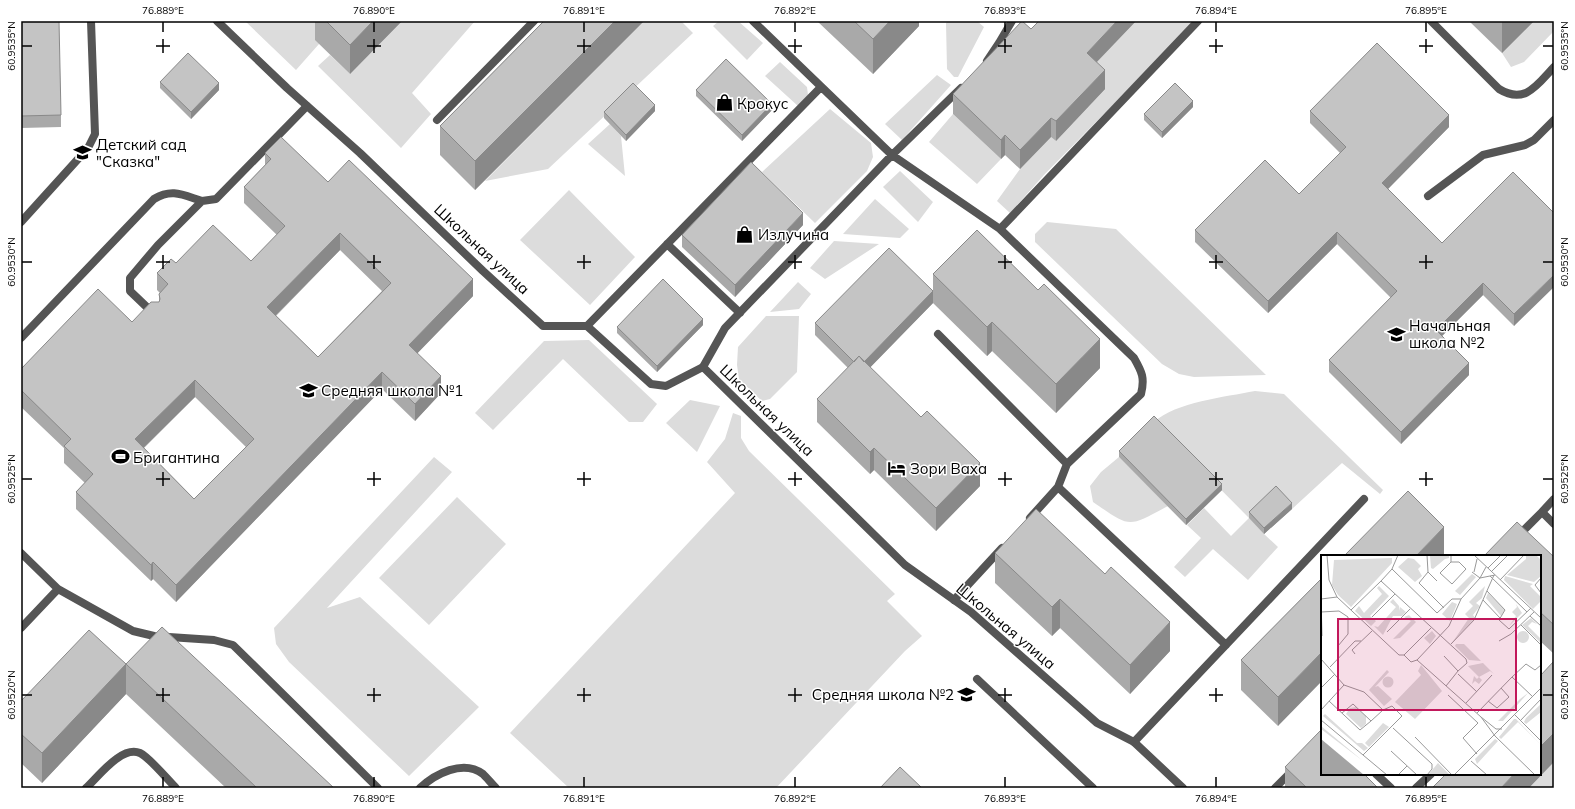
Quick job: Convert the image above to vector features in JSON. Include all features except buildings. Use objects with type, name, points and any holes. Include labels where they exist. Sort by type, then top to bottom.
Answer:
[{"type":"street","points":[[21,222],[88,148],[95,134],[91,21]]},
{"type":"street","name":"Школьная улица","points":[[217,21],[307,106],[360,153],[483,271],[544,326],[587,326],[651,384],[666,386],[704,367],[905,564],[971,612],[1097,723],[1134,742],[1183,788]]},
{"type":"street","points":[[437,120],[534,21]]},
{"type":"street","points":[[753,21],[892,155],[1000,229],[1134,358],[1143,372],[1144,382],[1141,394],[1067,464],[1058,487],[1022,526]]},
{"type":"street","points":[[981,68],[1000,43],[1012,21]]},
{"type":"street","points":[[1000,229],[1198,21]]},
{"type":"street","points":[[1431,21],[1499,89],[1509,95],[1517,96],[1532,91],[1554,67]]},
{"type":"street","points":[[704,367],[725,328],[892,155],[965,84]]},
{"type":"street","points":[[587,326],[821,87]]},
{"type":"street","points":[[21,338],[154,199],[164,193],[179,193],[202,201],[216,199],[307,106]]},
{"type":"street","points":[[1428,196],[1483,155],[1534,140],[1554,120]]},
{"type":"street","points":[[155,315],[130,291],[130,278],[158,245],[202,201]]},
{"type":"street","points":[[667,244],[740,313]]},
{"type":"street","points":[[938,334],[1067,464]]},
{"type":"street","points":[[1058,487],[1226,645]]},
{"type":"street","points":[[1134,742],[1364,499]]},
{"type":"street","points":[[1509,545],[1554,499]]},
{"type":"street","points":[[1542,512],[1554,524]]},
{"type":"street","points":[[954,600],[1006,543]]},
{"type":"street","points":[[21,553],[58,589],[133,631],[154,636],[214,640],[233,645],[378,788]]},
{"type":"street","points":[[21,628],[58,589]]},
{"type":"street","points":[[977,679],[1093,788]]},
{"type":"street","points":[[86,788],[121,755],[132,751],[142,754],[176,788]]},
{"type":"street","points":[[1275,788],[1301,761]]},
{"type":"street","points":[[420,788],[447,770],[465,768],[481,773],[496,788]]},
{"type":"street","points":[[1377,775],[1391,788]]},
{"type":"street","points":[[1416,788],[1430,775]]},
{"type":"shaded area","points":[[245,21],[334,21],[319,44],[296,70]]},
{"type":"shaded area","points":[[402,21],[475,21],[412,93],[431,114],[401,148],[318,66],[330,55],[350,74]]},
{"type":"shaded area","points":[[644,21],[681,21],[693,33],[548,169],[485,181]]},
{"type":"shaded area","points":[[719,21],[738,21],[763,43],[747,60],[713,26]]},
{"type":"shaded area","points":[[948,21],[977,21],[984,27],[958,77],[954,77],[947,69],[946,23]]},
{"type":"shaded area","points":[[1136,21],[1195,21],[1044,175],[1010,213],[997,201],[1020,169],[1051,137],[1056,141],[1104,89],[1088,71]]},
{"type":"shaded area","points":[[1534,21],[1554,21],[1554,31],[1524,62],[1511,67],[1502,53]]},
{"type":"shaded area","points":[[780,62],[807,87],[808,95],[798,106],[765,76]]},
{"type":"shaded area","points":[[937,75],[951,85],[902,140],[885,124]]},
{"type":"shaded area","points":[[830,109],[871,143],[873,157],[867,171],[815,223],[762,172]]},
{"type":"shaded area","points":[[953,114],[1001,159],[977,184],[929,142]]},
{"type":"shaded area","points":[[610,124],[621,136],[625,176],[588,144]]},
{"type":"shaded area","points":[[900,171],[933,202],[918,222],[883,187]]},
{"type":"shaded area","points":[[569,190],[635,257],[590,305],[520,240]]},
{"type":"shaded area","points":[[875,199],[909,229],[900,238],[843,234]]},
{"type":"shaded area","points":[[1047,222],[1116,229],[1266,375],[1194,377],[1179,374],[1162,364],[1035,242],[1035,234]]},
{"type":"shaded area","points":[[834,241],[879,244],[825,279],[810,268]]},
{"type":"shaded area","points":[[798,282],[811,294],[799,309],[770,312]]},
{"type":"shaded area","points":[[766,316],[799,316],[797,372],[770,399],[762,401],[739,379],[737,365],[738,347]]},
{"type":"shaded area","points":[[589,340],[657,404],[643,422],[629,422],[563,359],[493,430],[475,413],[544,341]]},
{"type":"shaded area","points":[[1255,391],[1284,394],[1383,490],[1380,494],[1342,463],[1292,509],[1276,492],[1264,534],[1278,547],[1248,580],[1213,549],[1185,577],[1174,567],[1201,538],[1187,525],[1204,508],[1231,536],[1249,518],[1154,422],[1163,415],[1188,405]]},
{"type":"shaded area","points":[[690,400],[720,406],[697,452],[666,423]]},
{"type":"shaded area","points":[[733,413],[741,416],[741,438],[749,451],[895,594],[887,601],[922,636],[905,651],[776,788],[569,788],[510,733],[735,493],[707,462],[725,439]]},
{"type":"shaded area","points":[[434,457],[452,472],[327,608],[360,597],[479,707],[409,776],[289,662],[276,644],[274,628]]},
{"type":"shaded area","points":[[1119,457],[1168,506],[1144,518],[1129,522],[1115,517],[1093,502],[1090,486],[1101,472]]},
{"type":"shaded area","points":[[457,497],[506,544],[429,625],[379,578]]},
{"type":"shaded area","points":[[1554,762],[1554,788],[1529,788]]},
{"type":"place","name":"Крокус","points":[[724,103]]},
{"type":"place","name":"Детский сад \"Сказка\"","points":[[83,153]]},
{"type":"place","name":"Излучина","points":[[745,234]]},
{"type":"place","name":"Начальная школа №2","points":[[1396,334]]},
{"type":"place","name":"Средняя школа №1","points":[[308,390]]},
{"type":"place","name":"Бригантина","points":[[120,457]]},
{"type":"place","name":"Зори Ваха","points":[[897,468]]},
{"type":"place","name":"Средняя школа №2","points":[[967,694]]}]
